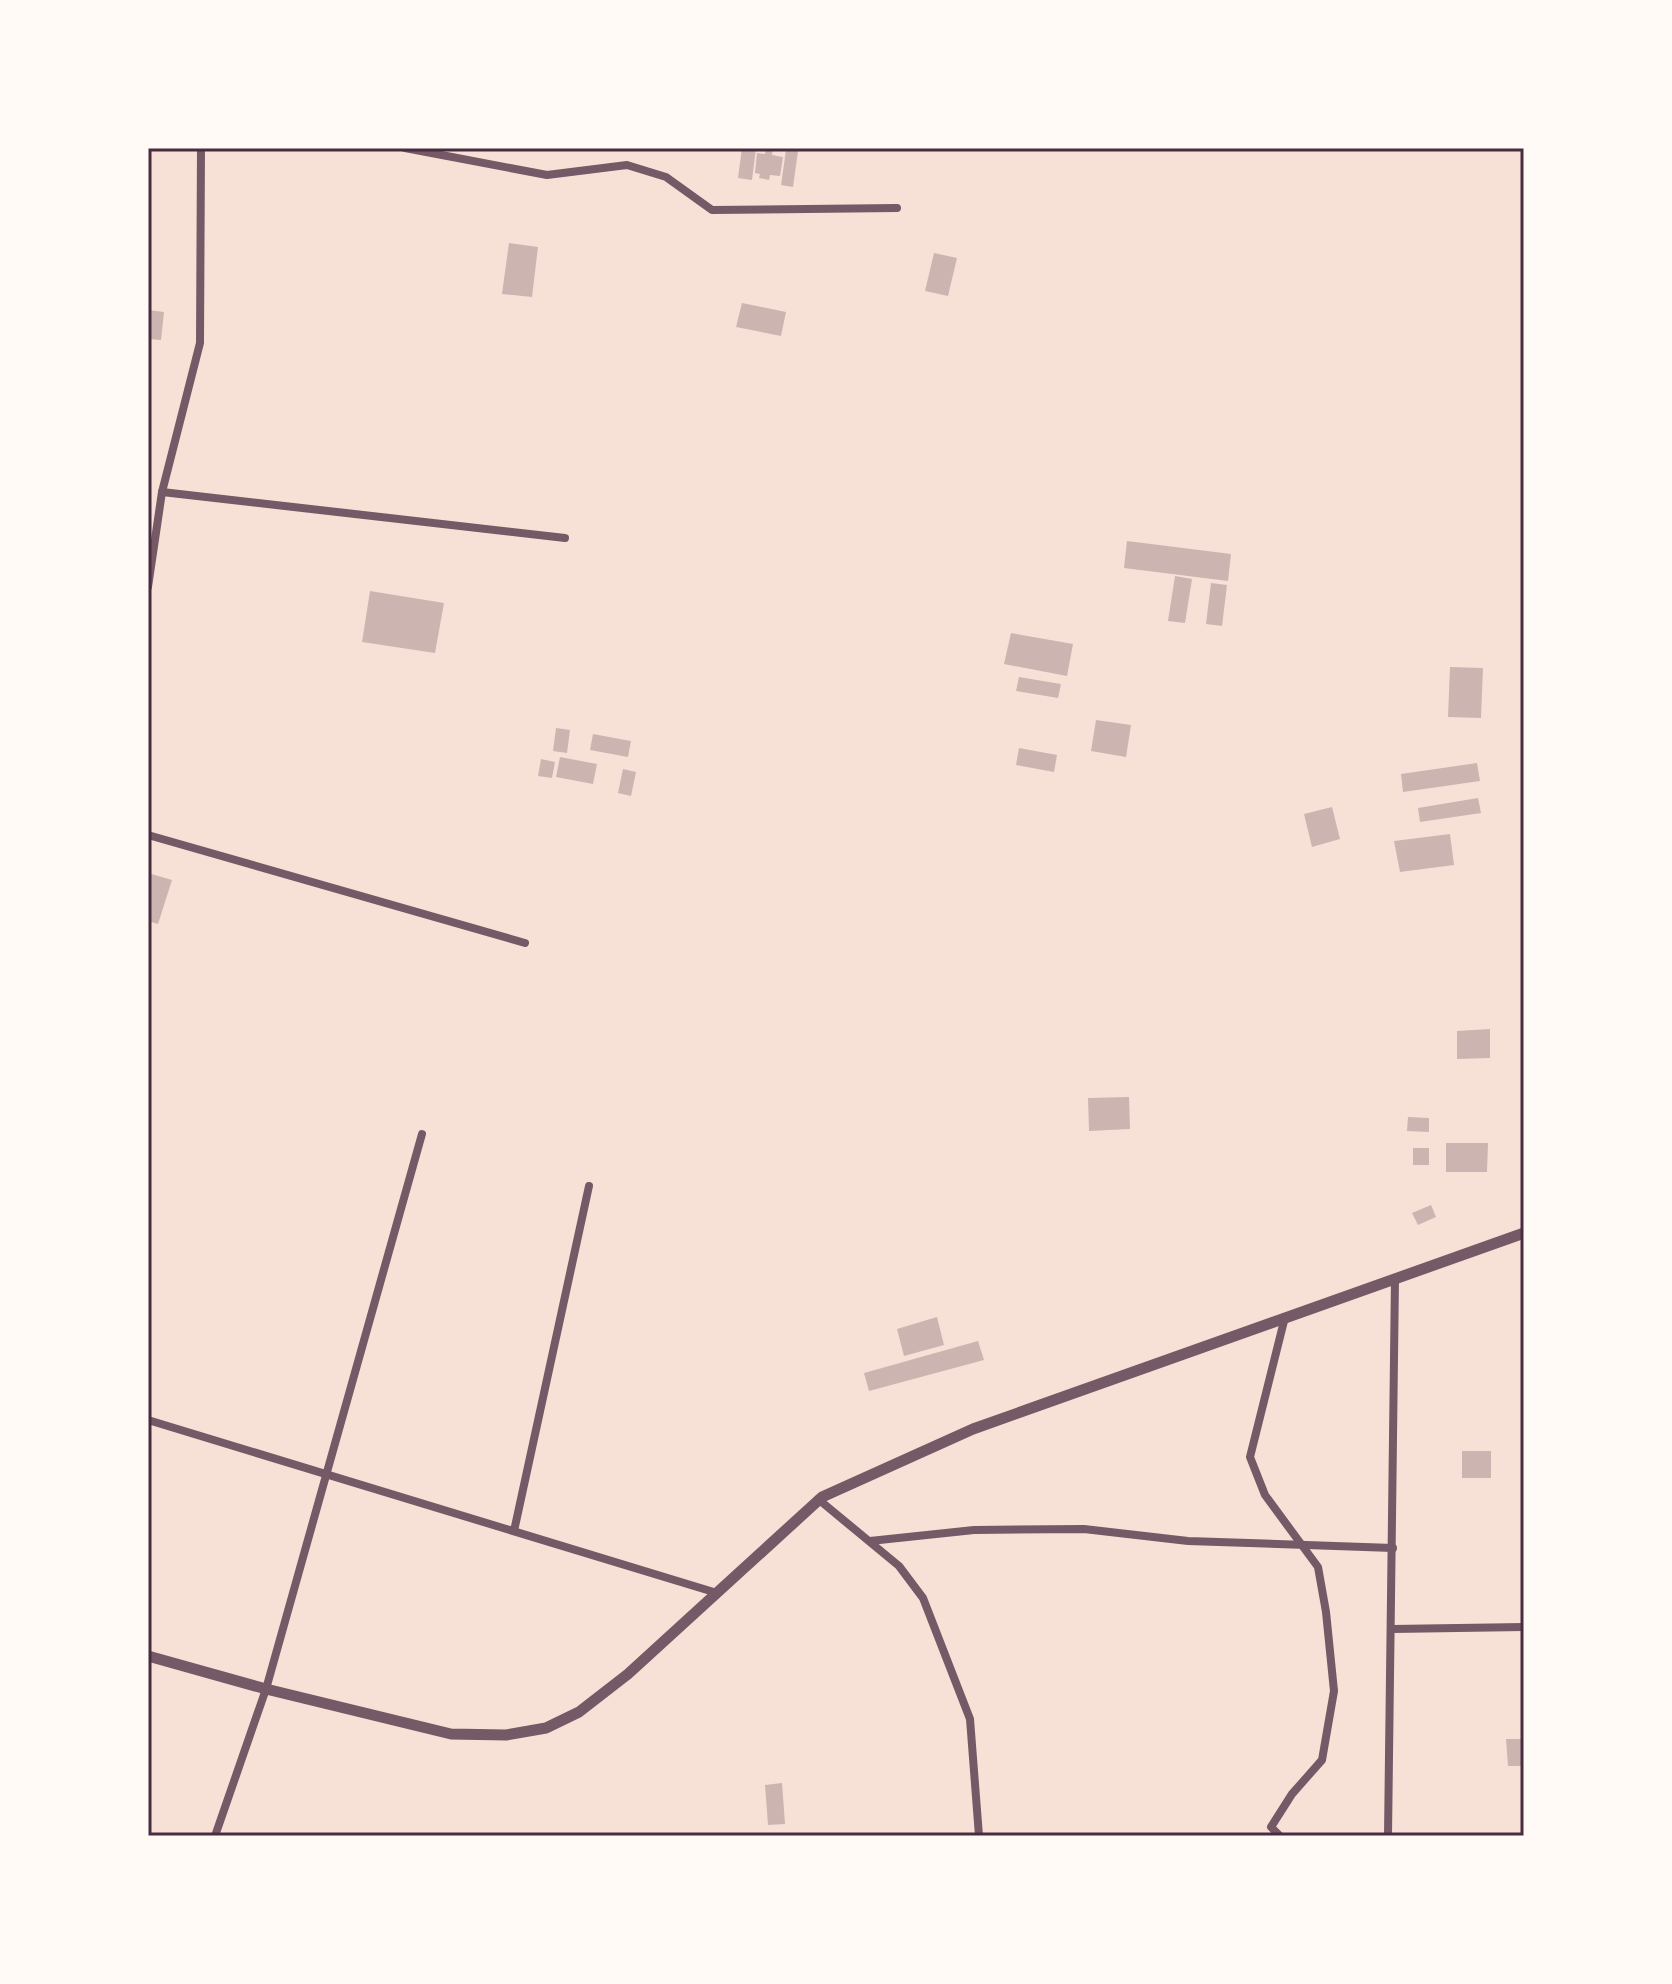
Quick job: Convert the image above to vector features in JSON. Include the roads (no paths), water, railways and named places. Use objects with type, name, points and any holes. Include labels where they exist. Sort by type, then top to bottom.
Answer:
[{"type":"street","points":[[148,587],[162,492],[200,343],[201,148]]},
{"type":"street","points":[[405,148],[547,175],[627,165],[666,177],[712,210],[897,208]]},
{"type":"street","points":[[162,492],[565,538]]},
{"type":"street","points":[[148,835],[525,943]]},
{"type":"street","points":[[215,1836],[266,1689],[422,1134]]},
{"type":"street","points":[[514,1531],[589,1186]]},
{"type":"street","points":[[148,1656],[266,1689],[451,1734],[506,1735],[546,1728],[579,1712],[628,1674],[818,1499],[973,1429],[1524,1233]]},
{"type":"street","points":[[1388,1836],[1395,1278]]},
{"type":"street","points":[[1280,1836],[1271,1827],[1292,1794],[1322,1760],[1334,1691],[1318,1567],[1265,1495],[1250,1457],[1285,1317]]},
{"type":"street","points":[[148,1420],[717,1593]]},
{"type":"street","points":[[818,1499],[899,1566],[923,1598],[970,1719],[979,1836]]},
{"type":"street","points":[[870,1541],[974,1530],[1084,1529],[1188,1541],[1393,1548]]},
{"type":"street","points":[[1392,1629],[1524,1627]]}]
